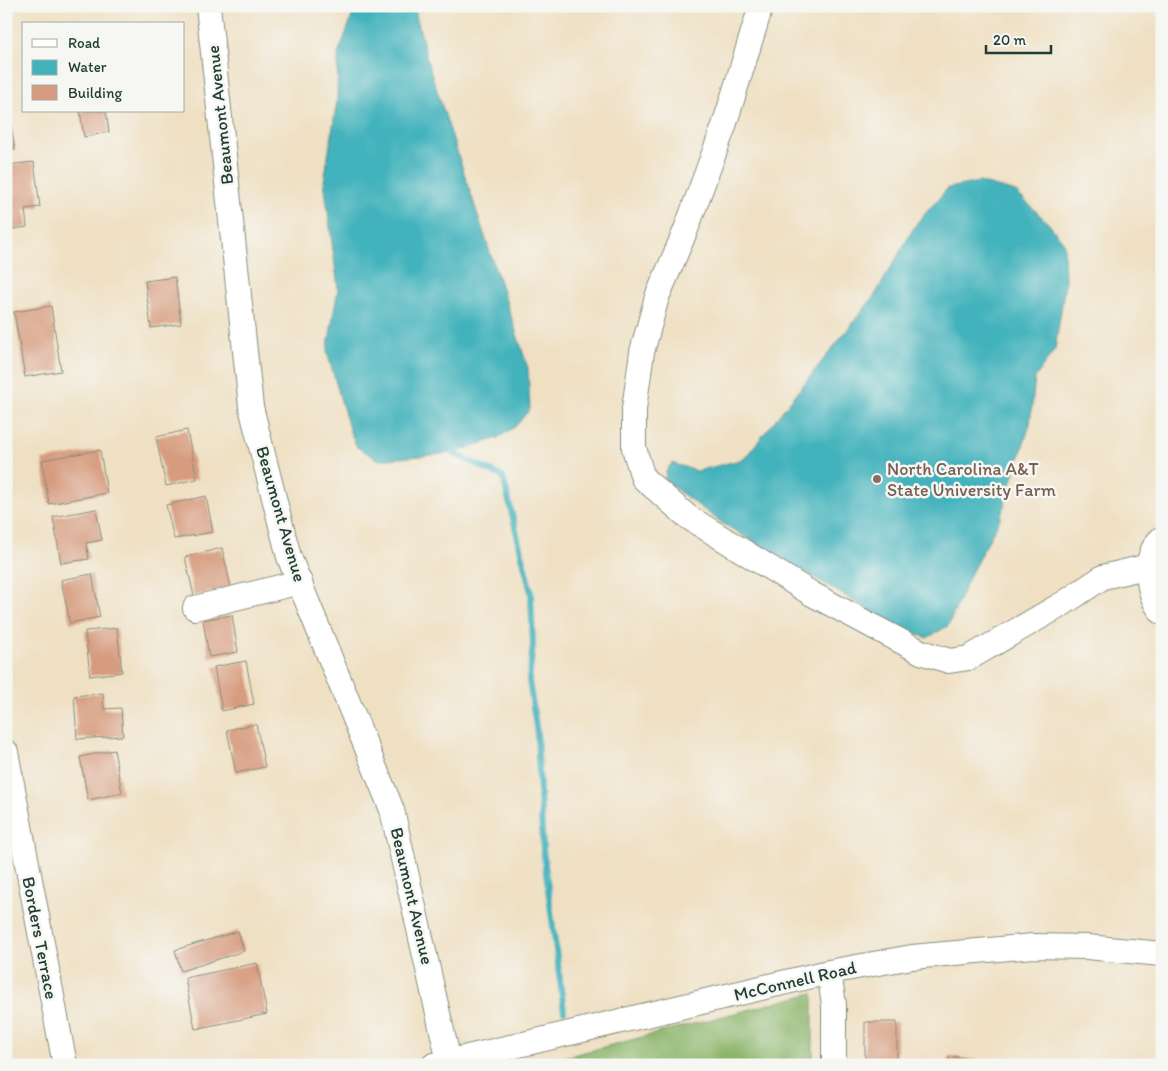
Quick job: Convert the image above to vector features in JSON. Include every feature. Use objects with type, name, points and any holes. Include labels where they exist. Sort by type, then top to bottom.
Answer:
[{"type":"street","name":"Beaumont Avenue","points":[[208,6],[251,407],[289,557],[392,810],[442,1063]]},
{"type":"street","points":[[761,6],[721,134],[685,232],[657,297],[642,352],[634,409],[634,448],[643,478],[688,517],[812,594],[922,652],[949,661],[969,658],[1064,603],[1103,577],[1149,566]]},
{"type":"street","points":[[1162,538],[1157,542],[1149,566],[1151,595],[1162,612]]},
{"type":"street","points":[[195,608],[300,582]]},
{"type":"street","name":"Borders Terrace","points":[[6,752],[65,1065]]},
{"type":"street","name":"McConnell Road","points":[[442,1063],[829,972],[912,957],[1033,946],[1087,947],[1162,954]]},
{"type":"street","points":[[829,972],[834,1005],[834,1065]]},
{"type":"green space","points":[[813,993],[813,1065],[534,1065]]},
{"type":"water","points":[[356,6],[414,6],[428,63],[528,368],[530,409],[516,426],[498,438],[453,453],[379,460],[357,447],[350,432],[327,352],[338,288],[324,181],[337,101],[338,54]]},
{"type":"water","points":[[979,182],[1016,192],[1048,223],[1064,243],[1065,285],[1055,349],[1035,378],[1030,424],[1000,519],[971,573],[948,626],[927,638],[894,625],[722,523],[665,481],[666,471],[672,463],[697,471],[744,459],[875,295],[916,224],[948,188]]},
{"type":"building","points":[[6,40],[10,58],[6,59]]},
{"type":"building","points":[[6,106],[8,106],[15,150],[6,151]]},
{"type":"building","points":[[80,112],[106,112],[109,132],[84,137]]},
{"type":"building","points":[[34,162],[40,207],[25,209],[27,227],[6,230],[6,165]]},
{"type":"building","points":[[175,277],[181,324],[151,328],[145,281]]},
{"type":"building","points":[[51,306],[61,371],[25,377],[14,312]]},
{"type":"building","points":[[187,430],[197,479],[166,486],[156,437]]},
{"type":"building","points":[[100,450],[107,493],[49,504],[42,460]]},
{"type":"building","points":[[206,496],[213,532],[174,539],[166,505]]},
{"type":"building","points":[[96,509],[102,540],[86,543],[89,559],[61,563],[53,517]]},
{"type":"building","points":[[222,548],[231,587],[194,596],[185,557]]},
{"type":"building","points":[[92,574],[100,617],[70,623],[61,580]]},
{"type":"building","points":[[232,615],[238,652],[209,657],[203,620]]},
{"type":"building","points":[[117,628],[122,672],[90,676],[85,631]]},
{"type":"building","points":[[246,661],[254,704],[222,711],[214,667]]},
{"type":"building","points":[[103,693],[104,709],[121,708],[123,736],[77,739],[74,696]]},
{"type":"building","points":[[256,724],[265,767],[236,773],[227,730]]},
{"type":"building","points":[[114,750],[122,793],[88,800],[80,757]]},
{"type":"building","points":[[238,931],[244,951],[181,971],[175,950]]},
{"type":"building","points":[[257,963],[267,1014],[195,1029],[185,978]]},
{"type":"building","points":[[865,1022],[897,1022],[897,1065],[865,1065]]},
{"type":"building","points":[[949,1056],[1004,1064],[1004,1065],[948,1065]]},
{"type":"waterway","points":[[452,445],[453,453],[503,477],[531,593],[533,645],[529,680],[537,733],[543,850],[564,1011]]},
{"type":"place","name":"North Carolina A&T State University Farm","points":[[877,479]]}]
